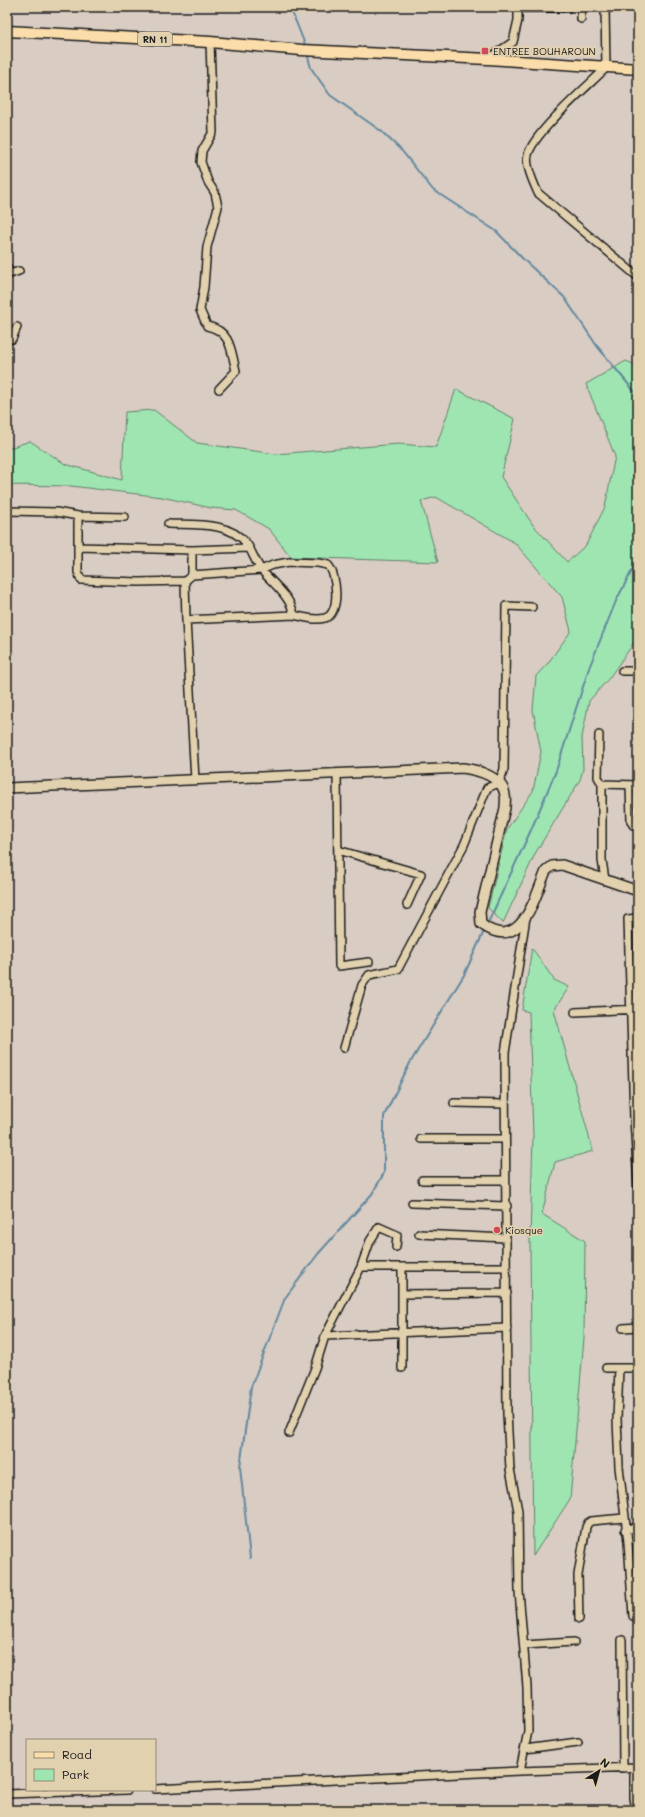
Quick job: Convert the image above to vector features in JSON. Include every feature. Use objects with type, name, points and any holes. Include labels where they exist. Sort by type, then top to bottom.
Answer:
[{"type":"main road","name":"RN 11","points":[[7,31],[210,42],[302,50],[488,59],[638,69]]},
{"type":"street","points":[[488,59],[513,42],[518,7],[568,8]]},
{"type":"street","points":[[581,7],[581,19]]},
{"type":"street","points":[[605,7],[606,68],[537,137],[528,156],[531,178],[538,193],[638,277]]},
{"type":"street","points":[[210,42],[213,132],[202,151],[201,162],[208,182],[215,193],[218,207],[207,247],[204,288],[200,310],[207,326],[216,328],[229,340],[236,371],[219,389]]},
{"type":"street","points":[[7,267],[10,274],[19,271]]},
{"type":"street","points":[[7,339],[12,339],[17,327]]},
{"type":"street","points":[[7,511],[56,512],[78,516],[125,517]]},
{"type":"street","points":[[78,516],[79,577],[81,580],[85,581],[185,581],[192,575],[261,570],[272,565],[289,562],[318,563],[328,565],[334,574],[335,607],[330,616],[317,619],[294,616],[186,620]]},
{"type":"street","points":[[168,524],[216,527],[236,533],[249,548],[261,570],[288,600],[294,616]]},
{"type":"street","points":[[78,547],[192,550],[249,548]]},
{"type":"street","points":[[192,550],[192,575]]},
{"type":"street","points":[[185,581],[195,780]]},
{"type":"street","points":[[344,1048],[362,985],[370,975],[398,969],[464,845],[487,788],[499,783],[504,769],[506,606],[532,607]]},
{"type":"street","points":[[622,671],[638,671]]},
{"type":"street","points":[[599,735],[598,777],[602,784],[602,860],[605,880]]},
{"type":"street","points":[[7,788],[463,768],[478,770],[499,783],[505,794],[505,808],[480,912],[481,924],[491,932],[504,934],[515,930],[526,917]]},
{"type":"street","points":[[337,774],[338,966],[369,962]]},
{"type":"street","points":[[602,784],[634,785],[631,821],[633,825],[638,826]]},
{"type":"street","points":[[338,850],[421,874],[408,904]]},
{"type":"street","points":[[520,1771],[528,1731],[524,1645],[519,1591],[518,1511],[510,1469],[507,1422],[505,1053],[526,917],[546,871],[552,866],[562,865],[638,891]]},
{"type":"street","points":[[638,918],[628,919],[635,1009],[638,1186]]},
{"type":"street","points":[[575,1012],[635,1009]]},
{"type":"street","points":[[454,1103],[505,1104]]},
{"type":"street","points":[[421,1139],[505,1139]]},
{"type":"street","points":[[422,1180],[506,1180]]},
{"type":"street","points":[[412,1203],[507,1206]]},
{"type":"street","points":[[289,1433],[315,1368],[325,1336],[361,1267],[370,1241],[379,1227],[397,1235],[396,1247]]},
{"type":"street","points":[[419,1234],[506,1238]]},
{"type":"street","points":[[361,1267],[506,1267]]},
{"type":"street","points":[[402,1268],[402,1368]]},
{"type":"street","points":[[402,1294],[507,1293]]},
{"type":"street","points":[[623,1328],[638,1327]]},
{"type":"street","points":[[325,1336],[507,1328]]},
{"type":"street","points":[[606,1368],[638,1368]]},
{"type":"street","points":[[619,1368],[617,1441],[625,1530],[628,1542],[633,1616]]},
{"type":"street","points":[[579,1619],[578,1575],[586,1527],[592,1521],[624,1518]]},
{"type":"street","points":[[625,1530],[638,1527]]},
{"type":"street","points":[[622,1640],[623,1768]]},
{"type":"street","points":[[524,1645],[574,1642]]},
{"type":"street","points":[[525,1749],[578,1742]]},
{"type":"street","points":[[156,1789],[520,1771],[636,1767],[634,1798],[636,1810]]},
{"type":"street","points":[[7,1794],[97,1791]]},
{"type":"green space","points":[[626,361],[638,366],[638,637],[609,678],[589,701],[582,737],[583,769],[580,780],[536,852],[503,923],[488,908],[507,829],[533,791],[541,752],[533,710],[536,676],[548,663],[571,631],[562,597],[515,543],[436,497],[421,501],[438,562],[291,557],[269,529],[236,510],[211,508],[162,497],[71,486],[7,485],[7,449],[30,441],[65,464],[122,480],[125,412],[154,410],[197,443],[276,454],[399,444],[436,447],[456,389],[515,419],[501,477],[533,525],[567,562],[586,545],[605,507],[615,456],[586,384]]},
{"type":"green space","points":[[532,948],[554,980],[569,987],[554,1010],[593,1151],[555,1162],[542,1214],[585,1241],[584,1338],[570,1499],[533,1556],[530,1239],[533,1136],[529,1012],[522,1010]]},
{"type":"waterway","points":[[290,7],[306,47]]},
{"type":"waterway","points":[[307,53],[311,68],[330,95],[381,131],[402,151],[433,190],[496,231],[524,260],[564,297],[597,346],[638,396]]},
{"type":"waterway","points":[[487,925],[531,830],[556,771],[589,668],[616,601],[638,559]]},
{"type":"waterway","points":[[250,1558],[240,1467],[251,1387],[285,1298],[318,1254],[372,1194],[384,1173],[384,1116],[410,1063],[464,975],[485,929]]},
{"type":"place","name":"ENTREE BOUHAROUN","points":[[485,51]]},
{"type":"place","name":"Kiosque","points":[[497,1230]]}]
